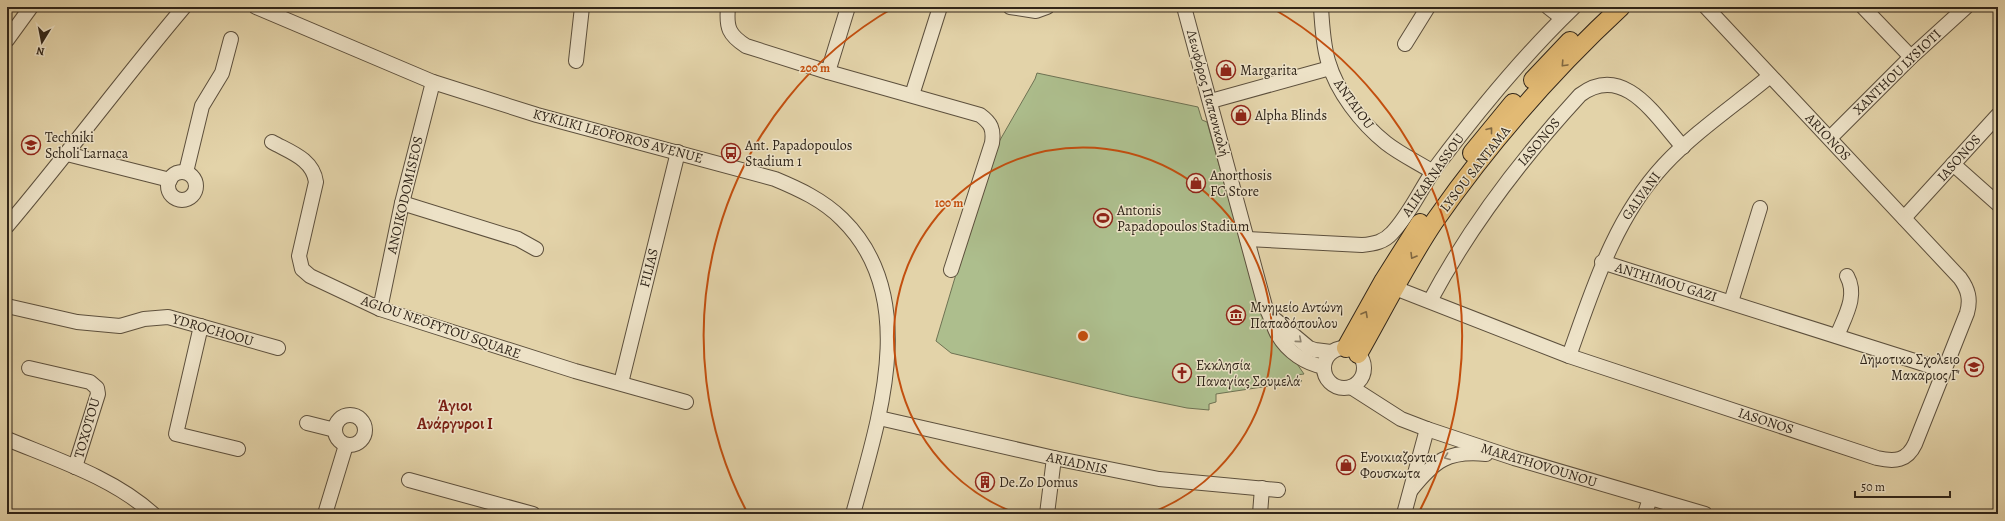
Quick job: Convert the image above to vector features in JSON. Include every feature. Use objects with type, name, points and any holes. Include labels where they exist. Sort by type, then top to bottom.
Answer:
[{"type":"main road","name":"LYSOU SANTAMA","points":[[1345,351],[1384,280],[1424,216],[1492,127],[1551,59],[1605,7]]},
{"type":"main road","name":"LYSOU SANTAMA","points":[[1345,351],[1395,288],[1434,223],[1466,179],[1535,95],[1595,31],[1621,7]]},
{"type":"street","points":[[7,40],[31,7]]},
{"type":"street","points":[[7,226],[67,154],[146,52],[184,7]]},
{"type":"street","name":"KYKLIKI LEOFOROS AVENUE","points":[[256,7],[433,82],[537,115],[775,179],[812,196],[842,219],[865,248],[881,279],[887,312],[887,345],[879,418],[853,514]]},
{"type":"street","points":[[576,61],[582,7]]},
{"type":"street","points":[[828,72],[848,7]]},
{"type":"street","points":[[912,95],[940,7]]},
{"type":"street","points":[[1010,7],[1036,11],[1047,7]]},
{"type":"street","name":"Λεωφόρος Παπανικολή","points":[[1184,7],[1211,101],[1261,293],[1278,335],[1302,360],[1324,367]]},
{"type":"street","name":"ANTAIOU","points":[[1321,7],[1325,49],[1330,68],[1354,108],[1370,129],[1397,151],[1433,172]]},
{"type":"street","points":[[1405,44],[1428,7]]},
{"type":"street","points":[[1548,7],[1562,18]]},
{"type":"street","name":"ALIKARNASSOU","points":[[1247,239],[1362,245],[1375,243],[1393,233],[1433,172],[1478,112],[1562,18],[1574,7]]},
{"type":"street","name":"ARIONOS","points":[[1706,7],[1950,267]]},
{"type":"street","points":[[1863,7],[1911,57]]},
{"type":"street","name":"XANTHOU LYSIOTI","points":[[1830,138],[1911,57],[1966,7]]},
{"type":"street","points":[[728,9],[729,31],[734,38],[746,46],[828,72],[980,115],[992,126],[994,133],[992,143],[951,270]]},
{"type":"street","points":[[186,172],[202,106],[222,72],[231,39]]},
{"type":"street","points":[[1211,101],[1330,68]]},
{"type":"street","name":"GALVANI","points":[[1569,356],[1602,262],[1620,227],[1635,203],[1658,172],[1683,147],[1770,76]]},
{"type":"street","name":"ANOIKODOMISEOS","points":[[380,309],[402,203],[433,82]]},
{"type":"street","name":"IASONOS","points":[[1430,302],[1455,255],[1524,158],[1574,100],[1590,88],[1608,84],[1621,87],[1632,92],[1683,147]]},
{"type":"street","name":"IASONOS","points":[[1904,218],[1998,115]]},
{"type":"street","name":"AGIOU NEOFYTOU SQUARE","points":[[272,142],[305,160],[315,174],[316,182],[299,256],[302,269],[310,276],[380,309],[575,371],[686,402]]},
{"type":"street","name":"FILIAS","points":[[621,383],[678,152]]},
{"type":"street","points":[[67,154],[170,180]]},
{"type":"street","points":[[1953,164],[1998,204]]},
{"type":"street","points":[[186,172],[193,177],[196,185],[194,193],[188,198],[179,199],[171,194],[169,190],[170,180],[176,173],[186,172]]},
{"type":"street","points":[[402,203],[518,239],[536,249]]},
{"type":"street","name":"ANTHIMOU GAZI","points":[[1731,302],[1760,208]]},
{"type":"street","name":"ANTHIMOU GAZI","points":[[1602,262],[1943,370]]},
{"type":"street","name":"IASONOS","points":[[1395,288],[1569,356],[1877,458],[1894,461],[1902,460],[1912,451],[1967,313],[1969,302],[1965,286],[1950,267]]},
{"type":"street","points":[[1837,336],[1851,299],[1851,283],[1847,276]]},
{"type":"street","name":"YDROCHOOU","points":[[7,306],[77,322],[120,326],[144,319],[168,317],[278,348]]},
{"type":"street","name":"Λεωφόρος Παπανικολή","points":[[1272,317],[1309,348],[1315,350],[1345,351]]},
{"type":"street","points":[[201,326],[176,434],[238,449]]},
{"type":"street","points":[[1364,373],[1361,379],[1351,387],[1338,388],[1327,380],[1324,361],[1345,351],[1364,366],[1364,373],[1378,404]]},
{"type":"street","name":"TOXOTOU","points":[[29,368],[90,382],[97,388],[98,394],[75,467]]},
{"type":"street","name":"MARATHOVOUNOU","points":[[1351,387],[1401,419],[1427,430],[1514,458],[1705,514]]},
{"type":"street","points":[[354,415],[363,421],[366,431],[361,441],[352,446],[346,445],[338,439],[335,430],[338,420],[343,416],[354,415]]},
{"type":"street","name":"ARIADNIS","points":[[879,418],[1054,458],[1159,479],[1278,490]]},
{"type":"street","points":[[307,423],[335,430]]},
{"type":"street","points":[[1404,514],[1427,430]]},
{"type":"street","points":[[7,439],[75,467],[142,504],[152,514]]},
{"type":"street","points":[[325,514],[346,445]]},
{"type":"street","points":[[1411,490],[1430,467],[1452,455],[1470,453],[1514,458]]},
{"type":"street","points":[[1047,514],[1054,458]]},
{"type":"street","points":[[409,480],[533,514]]},
{"type":"street","points":[[1260,514],[1262,488]]},
{"type":"street","points":[[1645,514],[1650,498]]},
{"type":"green space","name":"Antonis Papadopoulos Stadium","points":[[1037,73],[1198,107],[1202,120],[1207,122],[1260,310],[1304,374],[1296,375],[1302,381],[1216,394],[1216,402],[1209,404],[1209,410],[1187,408],[1129,396],[951,353],[936,341],[992,154]]},
{"type":"place","name":"Margarita","points":[[1226,70]]},
{"type":"place","name":"Alpha Blinds","points":[[1241,115]]},
{"type":"place","name":"Techniki Scholi Larnaca","points":[[31,145]]},
{"type":"place","name":"Ant. Papadopoulos Stadium 1","points":[[731,153]]},
{"type":"place","name":"Anorthosis FC Store","points":[[1196,183]]},
{"type":"place","name":"Antonis Papadopoulos Stadium","points":[[1103,218]]},
{"type":"place","name":"Μνημείο Αντώνη Παπαδόπουλου","points":[[1236,315]]},
{"type":"place","name":"Δημοτικο Σχολειο Μακαριος Γ'","points":[[1974,367]]},
{"type":"place","name":"Εκκλησία Παναγίας Σουμελά","points":[[1182,373]]},
{"type":"place","name":"Ενοικιαζονται Φουσκωτα","points":[[1346,465]]},
{"type":"place","name":"De.Zo Domus","points":[[985,482]]},
{"type":"district","name":"Άγιοι Ανάργυροι Ι","points":[[455,415]]}]
